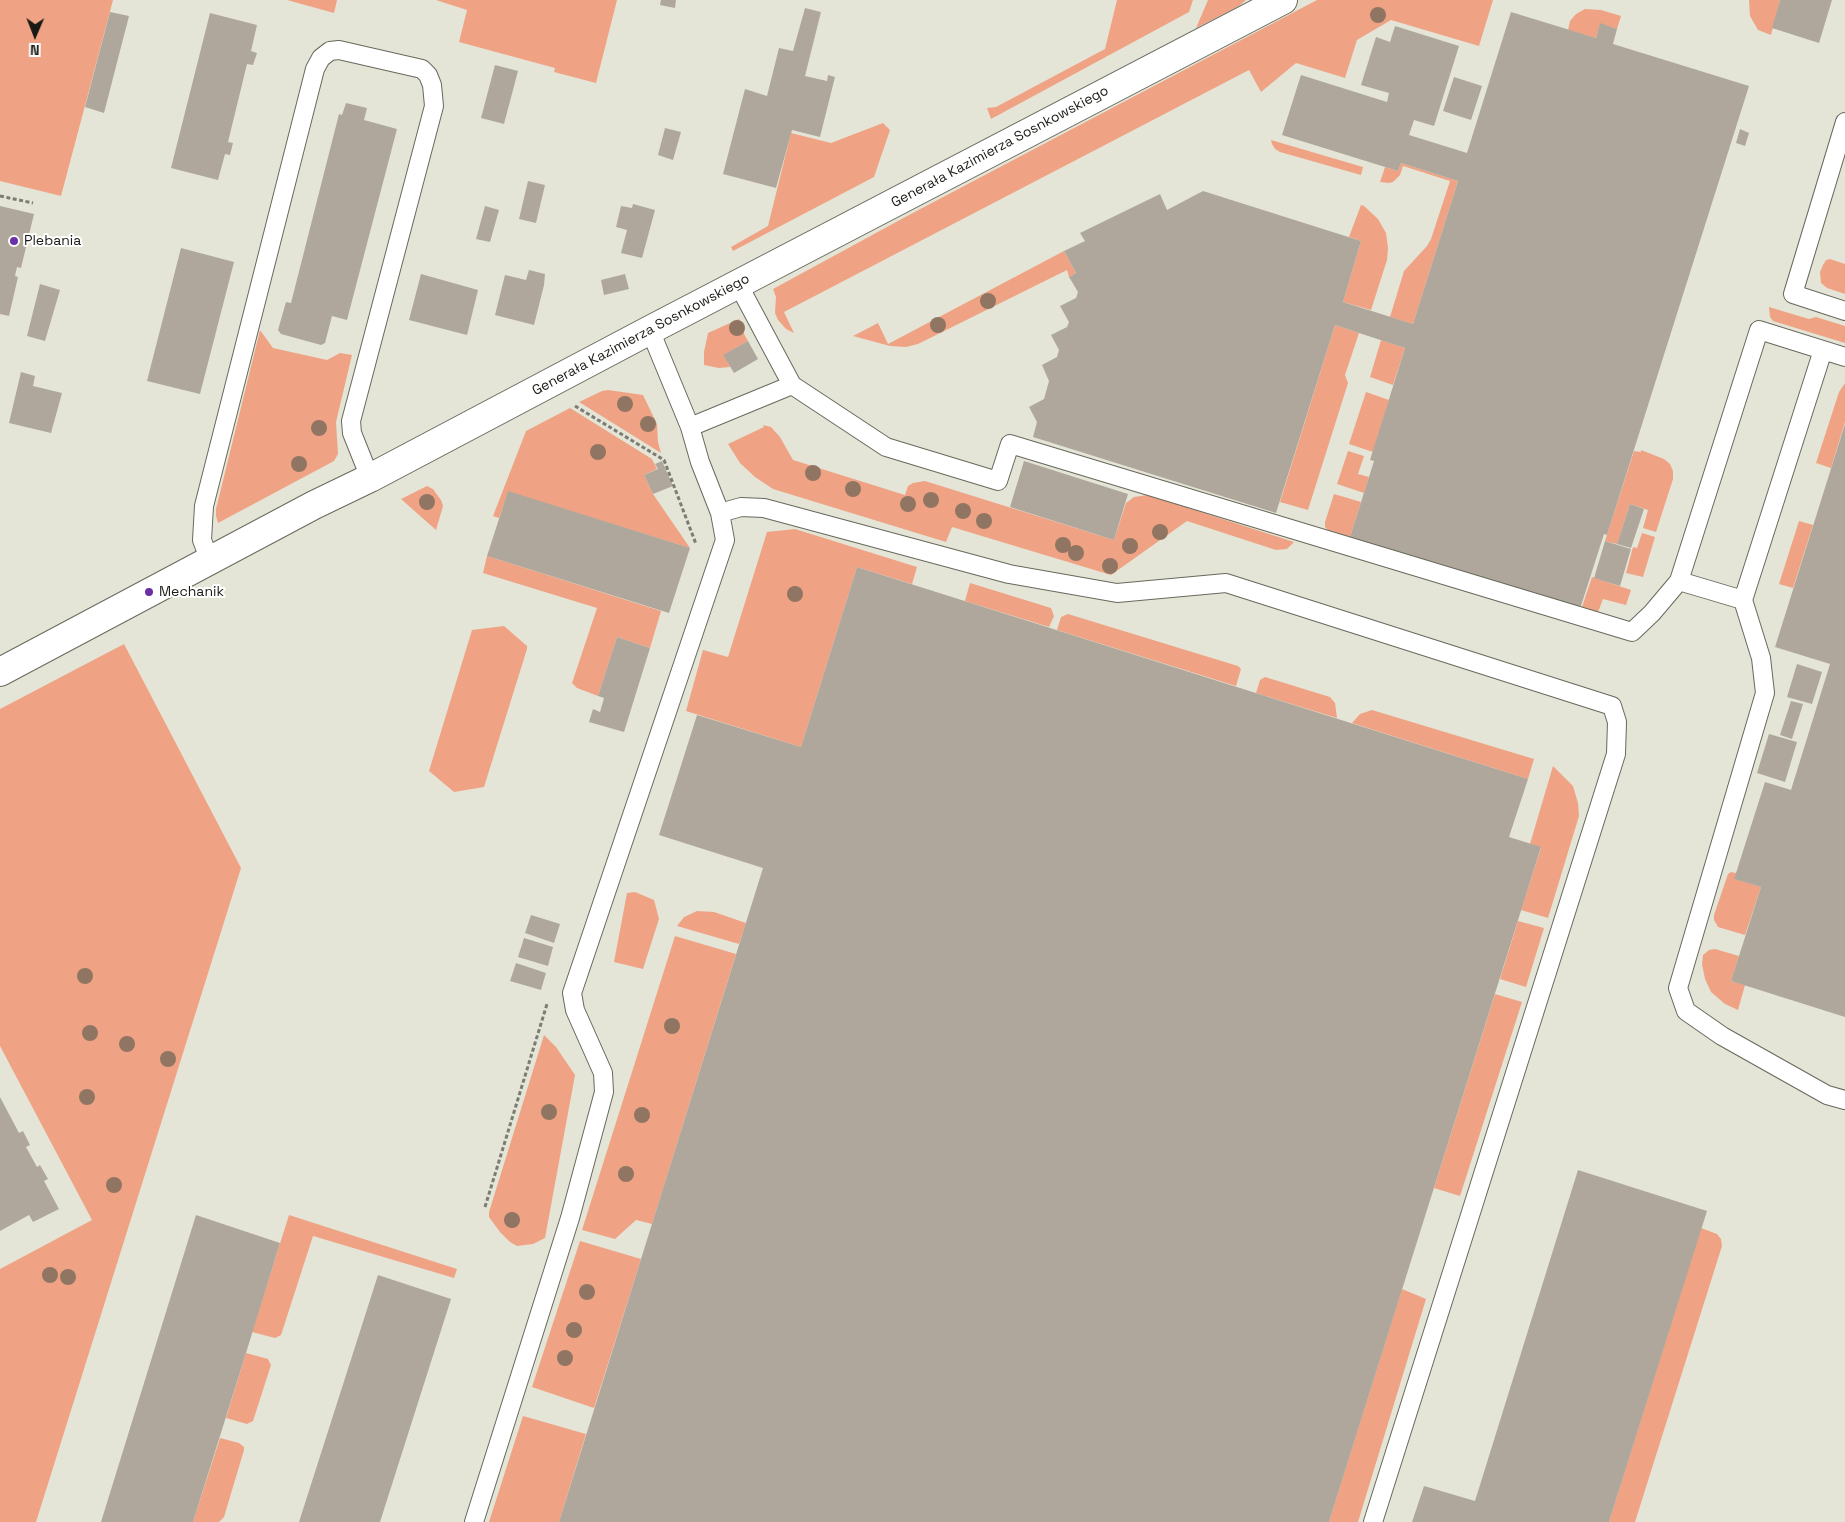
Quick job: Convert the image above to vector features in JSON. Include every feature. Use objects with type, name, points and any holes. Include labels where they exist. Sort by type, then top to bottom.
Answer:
[{"type":"street","name":"Generała Kazimierza Sosnkowskiego","points":[[0,672],[314,505],[370,478],[1283,0]]},
{"type":"lane","points":[[210,561],[202,540],[204,506],[314,69],[321,58],[330,52],[339,50],[422,69],[428,75],[432,85],[434,106],[351,421],[352,433],[370,478]]},
{"type":"lane","points":[[1845,122],[1794,294],[1845,311]]},
{"type":"lane","points":[[738,284],[792,385],[886,447],[998,481],[1010,444],[1632,632],[1652,613],[1678,581],[1758,330],[1845,357]]},
{"type":"lane","points":[[474,1522],[570,1218],[604,1092],[603,1073],[575,1010],[572,993],[725,540],[720,513],[700,462],[690,427],[650,330]]},
{"type":"lane","points":[[1823,350],[1743,600],[1761,658],[1765,693],[1678,988],[1686,1011],[1722,1036],[1827,1095],[1845,1100]]},
{"type":"lane","points":[[690,427],[792,385]]},
{"type":"lane","points":[[720,513],[740,507],[764,508],[1009,574],[1117,593],[1226,583],[1612,706],[1616,722],[1616,754],[1373,1522]]},
{"type":"lane","points":[[1678,581],[1743,600]]},
{"type":"path","points":[[0,196],[33,203]]},
{"type":"path","points":[[573,404],[664,460],[698,548]]},
{"type":"path","points":[[485,1207],[548,999]]},
{"type":"shaded area","points":[[0,0],[113,0],[61,196],[0,181]]},
{"type":"shaded area","points":[[287,0],[337,0],[334,13]]},
{"type":"shaded area","points":[[436,0],[617,0],[596,83],[554,72],[555,68],[459,42],[467,10]]},
{"type":"shaded area","points":[[1117,0],[1193,0],[1189,12],[991,119],[987,108],[996,107],[1105,49]]},
{"type":"shaded area","points":[[1208,0],[1246,0],[1239,6],[1196,28]]},
{"type":"shaded area","points":[[1317,0],[1493,0],[1479,46],[1391,20],[1357,40],[1345,78],[1296,63],[1261,92],[1249,70],[784,312],[794,333],[786,329],[778,320],[775,313],[776,297],[773,289],[909,215]]},
{"type":"shaded area","points":[[1749,0],[1780,0],[1771,35],[1758,30],[1750,16]]},
{"type":"shaded area","points":[[1585,9],[1601,10],[1621,16],[1617,29],[1600,24],[1596,38],[1568,30],[1570,21],[1576,14]]},
{"type":"shaded area","points":[[883,123],[890,130],[874,177],[733,251],[731,247],[768,226],[791,133],[831,143]]},
{"type":"shaded area","points":[[1271,140],[1363,167],[1361,175],[1280,152],[1275,149]]},
{"type":"shaded area","points":[[1401,163],[1458,181],[1413,324],[1390,317],[1404,271],[1431,239],[1450,181],[1403,166],[1400,175],[1393,182],[1380,182],[1385,167],[1398,171]]},
{"type":"shaded area","points":[[1361,205],[1378,219],[1386,233],[1388,248],[1387,260],[1371,310],[1343,302],[1361,241],[1349,237]]},
{"type":"shaded area","points":[[1064,251],[1076,273],[1069,277],[1067,270],[918,344],[906,347],[890,346],[853,336],[878,323],[888,344]]},
{"type":"shaded area","points":[[1830,259],[1845,264],[1845,294],[1827,288],[1821,283],[1820,272],[1826,260]]},
{"type":"shaded area","points":[[1769,307],[1809,319],[1816,317],[1845,326],[1845,343],[1773,321],[1770,317]]},
{"type":"shaded area","points":[[739,319],[748,341],[724,355],[730,367],[719,368],[704,365],[704,352],[708,333]]},
{"type":"shaded area","points":[[1335,325],[1359,333],[1345,375],[1348,383],[1308,510],[1280,502]]},
{"type":"shaded area","points":[[260,330],[273,348],[327,360],[340,353],[352,355],[336,422],[338,454],[334,461],[218,523],[216,509]]},
{"type":"shaded area","points":[[1381,340],[1405,348],[1393,385],[1370,377]]},
{"type":"shaded area","points":[[1845,383],[1845,422],[1831,468],[1816,463],[1839,392]]},
{"type":"shaded area","points":[[608,390],[643,395],[657,424],[661,453],[579,402]]},
{"type":"shaded area","points":[[1366,392],[1389,400],[1373,452],[1349,444]]},
{"type":"shaded area","points":[[570,408],[652,459],[657,469],[644,475],[653,494],[690,548],[508,492],[499,518],[493,516],[526,431]]},
{"type":"shaded area","points":[[763,425],[771,427],[780,437],[793,460],[905,495],[908,486],[925,481],[1114,540],[1126,503],[1134,497],[1148,495],[1294,542],[1287,549],[1276,550],[1187,521],[1111,575],[952,527],[946,542],[773,489],[755,477],[740,463],[728,444],[764,427]]},
{"type":"shaded area","points":[[1641,450],[1664,459],[1670,464],[1673,471],[1673,479],[1656,532],[1643,528],[1648,510],[1630,504],[1617,544],[1605,541],[1634,451],[1641,452]]},
{"type":"shaded area","points":[[1348,451],[1364,456],[1358,474],[1369,477],[1364,493],[1337,484]]},
{"type":"shaded area","points":[[427,486],[433,489],[443,506],[436,530],[401,499]]},
{"type":"shaded area","points":[[1334,494],[1361,502],[1350,537],[1328,530],[1325,527]]},
{"type":"shaded area","points":[[1799,521],[1813,525],[1793,588],[1779,584]]},
{"type":"shaded area","points":[[795,529],[917,567],[912,584],[857,567],[801,747],[686,711],[703,650],[728,657],[767,532]]},
{"type":"shaded area","points":[[1642,533],[1655,537],[1643,577],[1626,573],[1633,547],[1637,548]]},
{"type":"shaded area","points":[[487,556],[661,611],[650,648],[617,637],[598,696],[577,688],[572,683],[597,608],[483,573]]},
{"type":"shaded area","points":[[1592,577],[1631,590],[1626,605],[1603,599],[1598,612],[1582,607]]},
{"type":"shaded area","points":[[970,583],[1051,608],[1054,616],[1049,627],[965,601]]},
{"type":"shaded area","points":[[1068,614],[1238,666],[1241,669],[1236,686],[1057,630],[1061,617]]},
{"type":"shaded area","points":[[504,626],[527,646],[527,649],[484,787],[454,792],[429,771],[472,630]]},
{"type":"shaded area","points":[[124,644],[241,868],[36,1522],[0,1522],[0,1269],[92,1220],[0,1046],[0,709]]},
{"type":"shaded area","points":[[1265,677],[1330,697],[1335,703],[1337,718],[1256,693],[1260,680]]},
{"type":"shaded area","points":[[1372,710],[1534,759],[1528,779],[1352,723],[1360,714]]},
{"type":"shaded area","points":[[1553,766],[1573,786],[1578,803],[1579,816],[1548,918],[1521,910],[1541,848],[1530,844]]},
{"type":"shaded area","points":[[1731,872],[1736,873],[1735,879],[1761,887],[1745,935],[1718,927],[1714,920],[1728,874]]},
{"type":"shaded area","points":[[635,892],[654,900],[659,919],[643,969],[614,962],[627,893]]},
{"type":"shaded area","points":[[697,911],[714,912],[746,923],[739,944],[677,926],[684,917]]},
{"type":"shaded area","points":[[1518,921],[1544,928],[1526,987],[1500,979]]},
{"type":"shaded area","points":[[675,936],[736,954],[652,1224],[636,1220],[615,1239],[582,1230]]},
{"type":"shaded area","points":[[1715,949],[1739,956],[1731,981],[1745,985],[1738,1010],[1725,1004],[1711,992],[1705,979],[1702,964],[1703,955],[1709,950]]},
{"type":"shaded area","points":[[1495,994],[1522,1002],[1460,1196],[1434,1188]]},
{"type":"shaded area","points":[[544,1035],[556,1047],[575,1075],[545,1238],[533,1244],[517,1246],[500,1232],[489,1217],[489,1212]]},
{"type":"shaded area","points":[[289,1215],[457,1269],[454,1278],[313,1236],[281,1335],[275,1338],[252,1332]]},
{"type":"shaded area","points":[[1701,1228],[1717,1234],[1721,1239],[1722,1246],[1635,1522],[1609,1522]]},
{"type":"shaded area","points":[[580,1241],[641,1259],[594,1408],[532,1387]]},
{"type":"shaded area","points":[[1402,1289],[1426,1299],[1358,1522],[1329,1522]]},
{"type":"shaded area","points":[[246,1353],[268,1359],[271,1365],[253,1421],[247,1424],[226,1418]]},
{"type":"shaded area","points":[[523,1416],[586,1434],[559,1522],[489,1522]]},
{"type":"shaded area","points":[[220,1438],[239,1443],[244,1447],[224,1517],[219,1522],[193,1522]]},
{"type":"building","points":[[661,0],[676,0],[675,8],[660,5]]},
{"type":"building","points":[[1780,0],[1832,0],[1819,43],[1772,28]]},
{"type":"building","points":[[805,8],[821,12],[805,76],[827,81],[828,75],[835,77],[820,137],[792,130],[776,188],[723,174],[745,89],[767,96],[779,48],[793,51]]},
{"type":"building","points":[[110,12],[129,16],[104,113],[85,107]]},
{"type":"building","points":[[1511,12],[1596,38],[1600,23],[1617,29],[1613,44],[1749,86],[1607,535],[1604,534],[1580,609],[1350,537],[1374,461],[1370,460],[1405,348],[1335,325],[1276,513],[1033,437],[1037,422],[1029,407],[1044,399],[1049,381],[1042,365],[1057,357],[1059,350],[1051,335],[1067,327],[1069,322],[1060,306],[1076,298],[1078,292],[1069,277],[1076,273],[1064,251],[1085,241],[1080,233],[1160,194],[1167,210],[1203,191],[1361,241],[1343,302],[1413,324],[1458,181],[1401,163],[1398,171],[1282,135],[1301,75],[1387,102],[1389,93],[1361,85],[1376,37],[1390,42],[1395,26],[1459,46],[1434,126],[1414,120],[1409,135],[1467,153]]},
{"type":"building","points":[[210,13],[257,25],[251,51],[257,53],[253,65],[247,64],[228,142],[233,143],[230,155],[225,154],[218,180],[171,168]]},
{"type":"building","points":[[495,65],[518,71],[504,124],[481,118]]},
{"type":"building","points":[[1454,77],[1482,86],[1471,120],[1443,111]]},
{"type":"building","points":[[346,103],[367,108],[364,120],[397,129],[347,320],[332,316],[325,343],[321,345],[281,334],[278,330],[286,302],[291,303],[339,114],[342,115]]},
{"type":"building","points":[[665,128],[681,132],[673,160],[658,155]]},
{"type":"building","points":[[1740,129],[1749,133],[1745,146],[1736,143]]},
{"type":"building","points":[[528,181],[545,185],[536,223],[519,219]]},
{"type":"building","points":[[633,204],[655,210],[642,258],[621,253],[627,230],[616,227],[621,206],[632,208]]},
{"type":"building","name":"Plebania","points":[[0,206],[34,214],[21,268],[17,267],[15,276],[18,277],[9,316],[0,314]]},
{"type":"building","points":[[485,206],[499,210],[490,242],[476,239]]},
{"type":"building","points":[[181,248],[234,262],[200,394],[147,381]]},
{"type":"building","points":[[529,270],[545,274],[534,325],[495,315],[505,275],[526,280]]},
{"type":"building","points":[[421,274],[478,290],[467,335],[409,320]]},
{"type":"building","points":[[625,274],[629,289],[604,295],[601,280]]},
{"type":"building","points":[[40,284],[60,290],[45,341],[27,336]]},
{"type":"building","points":[[748,341],[758,359],[734,373],[723,355]]},
{"type":"building","points":[[21,372],[35,376],[33,386],[62,393],[51,433],[9,423]]},
{"type":"building","points":[[1845,424],[1845,1017],[1731,981],[1761,887],[1734,879],[1765,782],[1791,790],[1830,664],[1775,647]]},
{"type":"building","points":[[662,461],[673,486],[653,494],[644,475],[658,469],[655,464]]},
{"type":"building","points":[[1024,461],[1128,494],[1114,540],[1010,507]]},
{"type":"building","points":[[508,491],[690,548],[669,613],[487,556]]},
{"type":"building","points":[[1630,504],[1644,509],[1631,548],[1617,544]]},
{"type":"building","points":[[1605,541],[1631,549],[1620,586],[1594,578]]},
{"type":"building","points":[[857,567],[1528,779],[1509,837],[1541,847],[1329,1522],[559,1522],[763,868],[659,835],[697,715],[801,747]]},
{"type":"building","points":[[617,637],[650,648],[624,732],[589,722],[593,709],[600,712],[604,698],[598,696]]},
{"type":"building","points":[[1797,664],[1822,672],[1812,704],[1787,697]]},
{"type":"building","points":[[1791,701],[1803,704],[1792,739],[1780,735]]},
{"type":"building","points":[[1769,734],[1797,742],[1785,782],[1757,773]]},
{"type":"building","points":[[531,915],[560,924],[554,943],[525,933]]},
{"type":"building","points":[[524,938],[553,947],[548,966],[518,957]]},
{"type":"building","points":[[516,963],[546,973],[541,990],[510,981]]},
{"type":"building","points":[[0,1097],[19,1133],[23,1131],[30,1145],[26,1147],[37,1167],[40,1165],[48,1179],[44,1181],[59,1209],[33,1222],[29,1215],[0,1231]]},
{"type":"building","points":[[1578,1170],[1707,1211],[1609,1522],[1412,1522],[1424,1486],[1475,1501]]},
{"type":"building","points":[[196,1215],[280,1243],[246,1353],[193,1522],[101,1522]]},
{"type":"building","points":[[378,1275],[451,1299],[380,1522],[299,1522]]},
{"type":"place","name":"Plebania","points":[[14,241]]},
{"type":"place","name":"Mechanik","points":[[149,592]]}]
